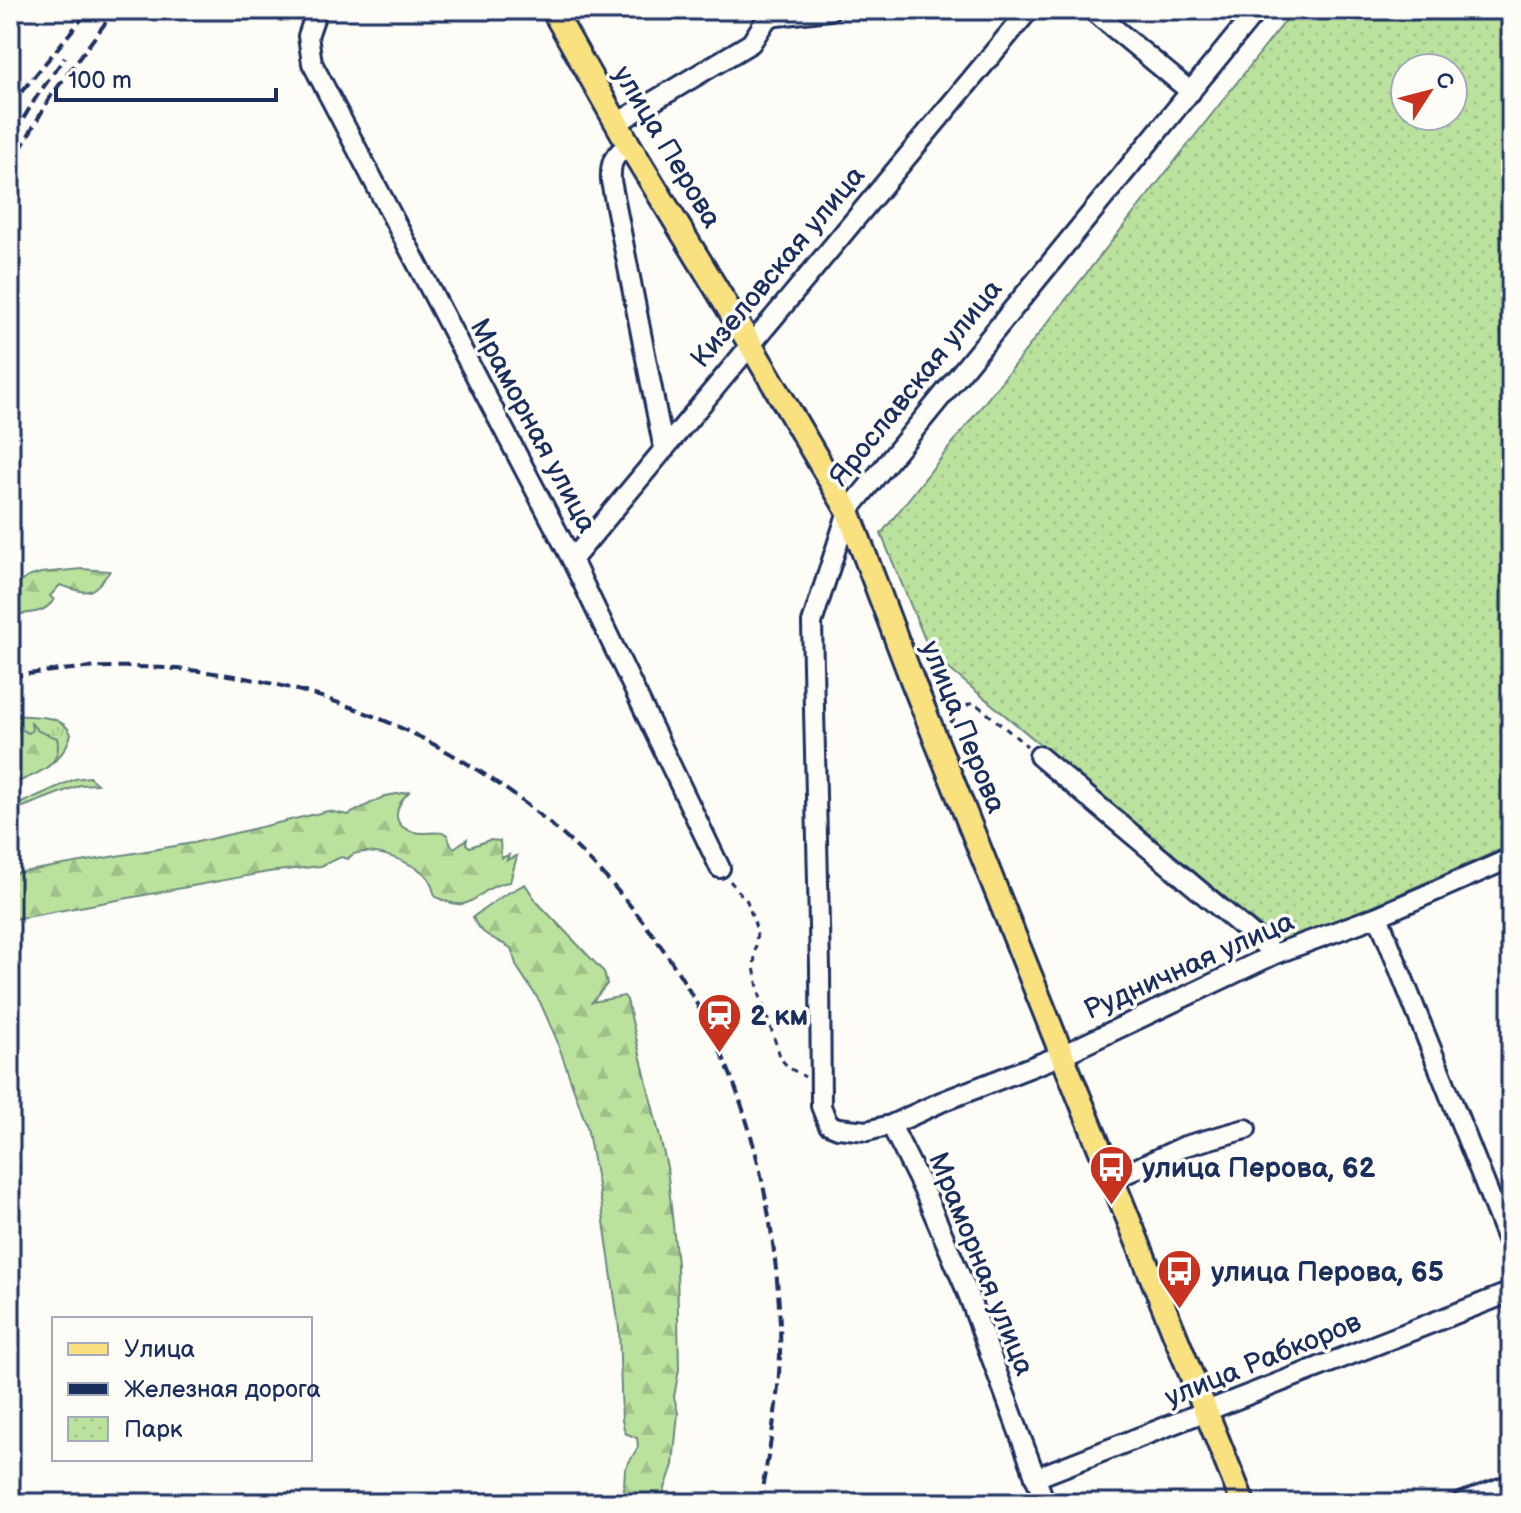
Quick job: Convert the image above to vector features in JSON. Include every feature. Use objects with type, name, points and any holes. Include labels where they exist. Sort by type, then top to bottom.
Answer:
[{"type":"main road","name":"улица Перова","points":[[553,10],[629,145],[848,511],[918,695],[1243,1503]]},
{"type":"street","name":"Мраморная улица","points":[[317,10],[308,36],[312,63],[572,560],[720,868]]},
{"type":"street","points":[[617,123],[735,55],[751,43],[769,13],[830,10]]},
{"type":"street","name":"Кизеловская улица","points":[[572,560],[1029,10]]},
{"type":"street","points":[[1092,10],[1191,92]]},
{"type":"street","name":"Ярославская улица","points":[[821,1097],[812,623],[848,511],[1257,10]]},
{"type":"street","points":[[629,145],[614,156],[610,165],[611,181],[664,450]]},
{"type":"street","points":[[1039,756],[1275,954]]},
{"type":"street","name":"Рудничная улица","points":[[891,1125],[1062,1055],[1275,954],[1378,916],[1511,858]]},
{"type":"street","points":[[1378,916],[1511,1249]]},
{"type":"street","points":[[821,1097],[828,1124],[867,1131],[891,1125]]},
{"type":"street","name":"Мраморная улица","points":[[891,1125],[925,1193],[968,1294],[1045,1503]]},
{"type":"street","points":[[1112,1180],[1185,1146],[1246,1129]]},
{"type":"street","name":"улица Рабкоров","points":[[1035,1478],[1511,1292]]},
{"type":"street","points":[[1461,1503],[1511,1484]]},
{"type":"path","points":[[949,724],[969,704],[976,704],[1039,756]]},
{"type":"path","points":[[720,868],[747,901],[757,931],[754,967],[759,993],[781,1059],[821,1097]]},
{"type":"green space","points":[[1294,10],[1511,10],[1511,845],[1283,945],[931,654],[881,534]]},
{"type":"green space","points":[[82,569],[110,571],[93,589],[83,591],[60,585],[50,596],[54,600],[44,609],[10,615],[10,589],[28,577]]},
{"type":"green space","points":[[10,715],[53,719],[67,727],[71,734],[62,753],[48,767],[10,785]]},
{"type":"green space","points":[[31,723],[38,731],[57,738],[56,757],[37,774],[10,785],[10,728],[16,726],[28,733],[32,731]]},
{"type":"green space","points":[[89,777],[97,784],[80,785],[10,812],[10,802],[17,805],[75,779]]},
{"type":"green space","points":[[409,792],[398,809],[401,825],[414,832],[447,834],[454,848],[467,839],[466,844],[470,847],[489,840],[500,841],[501,858],[509,855],[507,860],[517,856],[510,882],[488,889],[468,903],[450,903],[436,897],[429,879],[413,866],[388,856],[363,852],[321,866],[268,872],[10,920],[10,874],[193,843],[328,811],[348,815],[385,796]]},
{"type":"green space","points":[[525,884],[537,902],[604,972],[607,984],[592,1002],[624,996],[627,1000],[667,1167],[677,1264],[679,1369],[674,1397],[678,1413],[673,1465],[660,1503],[623,1503],[625,1469],[638,1447],[637,1438],[625,1433],[622,1420],[619,1328],[587,1127],[556,1038],[540,1002],[517,967],[511,948],[484,932],[473,917]]},
{"type":"railway","points":[[10,106],[89,10]]},
{"type":"railway","points":[[10,167],[51,96],[115,10]]},
{"type":"railway","points":[[14,134],[65,57]]},
{"type":"railway","points":[[10,677],[119,667],[226,675],[330,700],[427,741],[516,797],[596,867],[664,950],[718,1046],[754,1147],[769,1218],[780,1325],[777,1392],[759,1503]]},
{"type":"place","name":"2 км","points":[[719,1055]]},
{"type":"place","name":"улица Перова, 62","points":[[1111,1207]]},
{"type":"place","name":"улица Перова, 65","points":[[1180,1311]]}]
